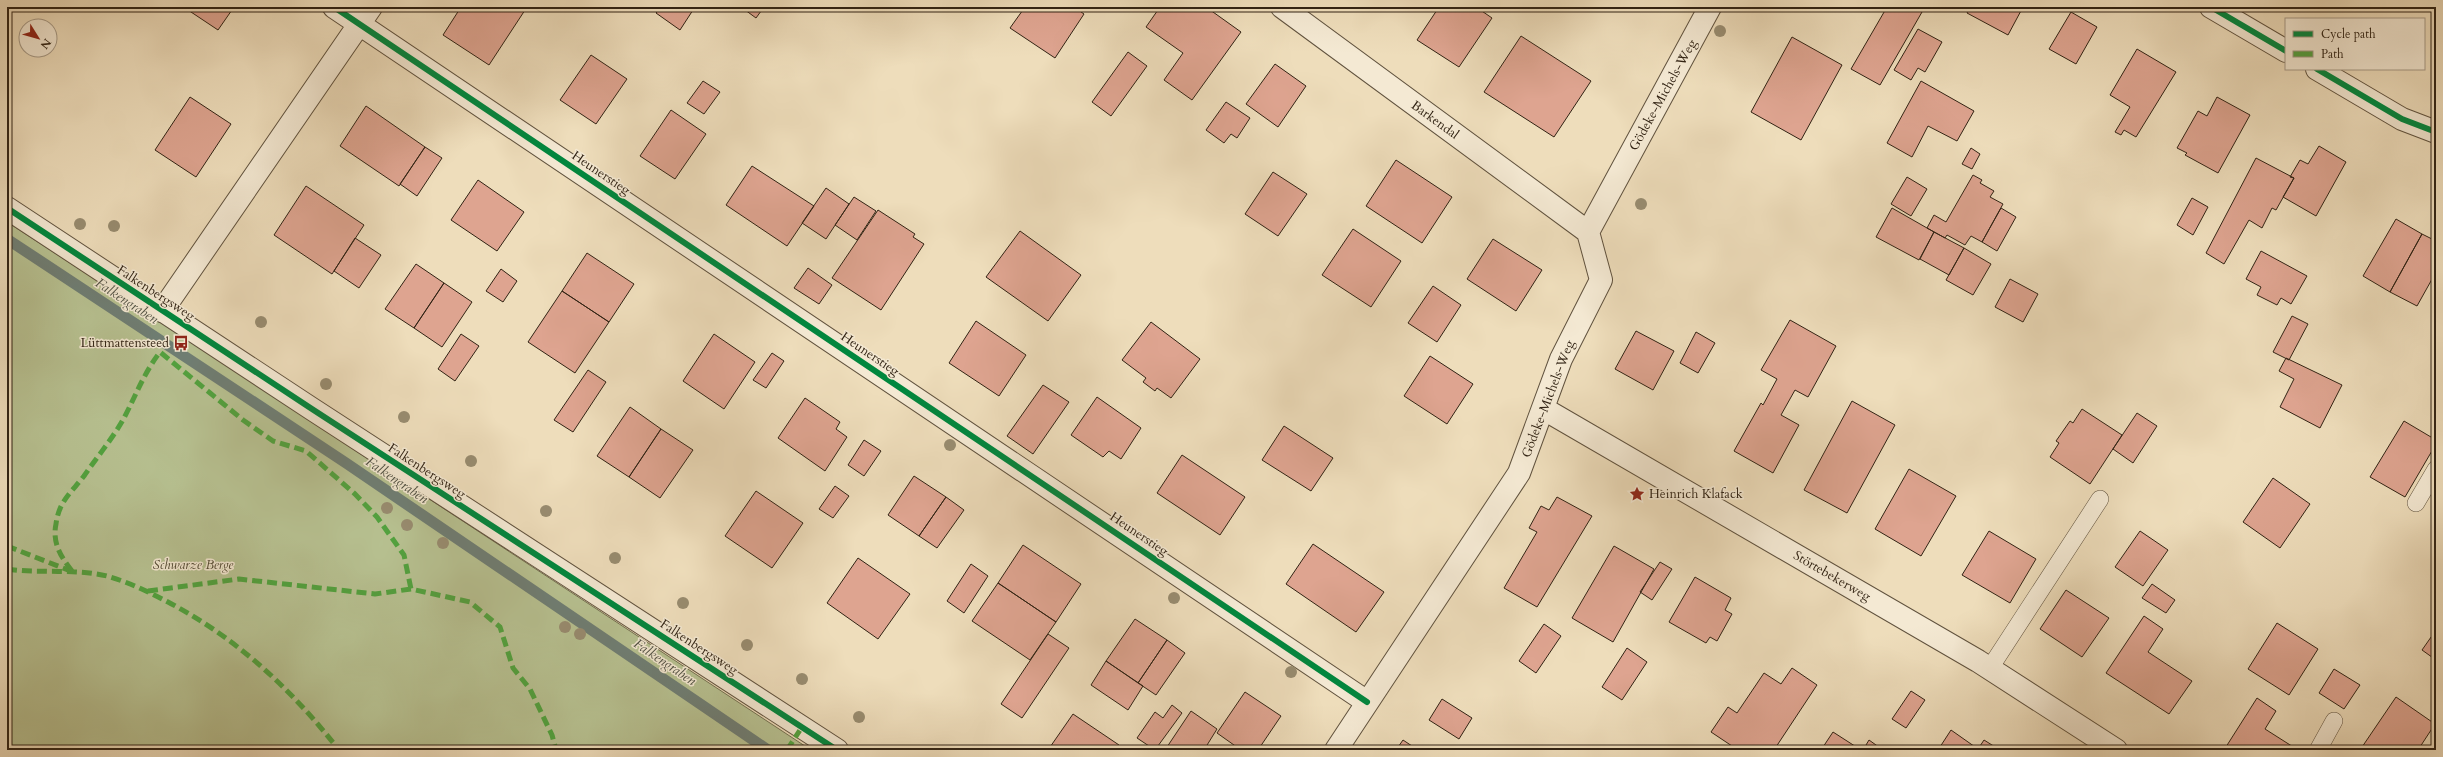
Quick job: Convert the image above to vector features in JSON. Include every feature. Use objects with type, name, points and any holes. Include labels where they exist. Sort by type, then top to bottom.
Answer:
[{"type":"street","points":[[162,311],[366,16],[334,7]]},
{"type":"street","name":"Barkendal","points":[[1282,7],[1588,232]]},
{"type":"street","name":"Gödeke-Michels-Weg","points":[[1336,750],[1519,473],[1561,360],[1601,280],[1588,232],[1710,7]]},
{"type":"street","points":[[2211,7],[2285,50]]},
{"type":"street","name":"Heunerstieg","points":[[366,16],[1368,702]]},
{"type":"street","points":[[2319,70],[2402,119],[2436,132]]},
{"type":"street","name":"Falkenbergsweg","points":[[7,208],[162,311],[837,750]]},
{"type":"street","name":"Störtebekerweg","points":[[1544,409],[1990,668],[2116,750]]},
{"type":"lane","points":[[2416,503],[2436,469]]},
{"type":"lane","points":[[1990,668],[2100,499]]},
{"type":"lane","points":[[2318,750],[2334,721]]},
{"type":"green space","name":"Schwarze Berge","points":[[7,222],[58,255],[811,750],[7,750]]},
{"type":"building","points":[[191,7],[234,7],[218,30],[188,10]]},
{"type":"building","points":[[461,7],[527,7],[489,65],[443,35]]},
{"type":"building","points":[[661,7],[689,7],[693,10],[680,30],[656,13]]},
{"type":"building","points":[[741,7],[764,7],[756,18]]},
{"type":"building","points":[[1025,7],[1074,7],[1084,14],[1055,58],[1010,28]]},
{"type":"building","points":[[1160,7],[1206,7],[1241,32],[1192,100],[1164,80],[1183,53],[1146,27]]},
{"type":"building","points":[[1439,7],[1464,7],[1469,11],[1471,7],[1476,7],[1492,18],[1459,67],[1417,40]]},
{"type":"building","points":[[1887,7],[1913,7],[1922,12],[1880,85],[1851,69]]},
{"type":"building","points":[[1970,7],[2023,7],[2008,35],[1967,13]]},
{"type":"building","points":[[2071,12],[2097,27],[2076,64],[2049,49]]},
{"type":"building","points":[[1918,29],[1942,42],[1925,72],[1918,68],[1911,80],[1894,70]]},
{"type":"building","points":[[1521,36],[1591,81],[1554,137],[1484,92]]},
{"type":"building","points":[[1792,37],[1842,65],[1801,140],[1751,112]]},
{"type":"building","points":[[2137,49],[2176,72],[2136,137],[2124,130],[2121,135],[2115,132],[2130,107],[2110,95]]},
{"type":"building","points":[[1128,52],[1147,66],[1111,116],[1092,102]]},
{"type":"building","points":[[591,55],[627,79],[596,124],[560,100]]},
{"type":"building","points":[[1275,64],[1306,86],[1278,127],[1246,104]]},
{"type":"building","points":[[703,81],[720,92],[704,114],[687,103]]},
{"type":"building","points":[[1921,81],[1974,111],[1957,141],[1928,126],[1912,157],[1887,143]]},
{"type":"building","points":[[190,97],[231,124],[196,177],[155,150]]},
{"type":"building","points":[[2217,97],[2250,115],[2218,173],[2185,155],[2187,153],[2177,148],[2198,111],[2207,116]]},
{"type":"building","points":[[1226,102],[1250,118],[1237,138],[1231,134],[1224,143],[1206,130]]},
{"type":"building","points":[[366,106],[425,147],[399,186],[340,146]]},
{"type":"building","points":[[671,110],[706,134],[675,179],[640,156]]},
{"type":"building","points":[[2319,146],[2346,162],[2316,216],[2283,197],[2294,178],[2290,177],[2300,160],[2308,164]]},
{"type":"building","points":[[425,147],[442,158],[417,196],[400,184]]},
{"type":"building","points":[[1971,148],[1980,154],[1972,169],[1962,164]]},
{"type":"building","points":[[2256,158],[2294,178],[2276,210],[2272,208],[2262,228],[2249,220],[2224,264],[2206,253]]},
{"type":"building","points":[[1396,160],[1452,197],[1422,243],[1366,206]]},
{"type":"building","points":[[752,166],[814,206],[787,246],[726,205]]},
{"type":"building","points":[[1273,172],[1307,194],[1278,236],[1245,214]]},
{"type":"building","points":[[1973,175],[1982,180],[1980,183],[1994,191],[1990,197],[2003,204],[1982,242],[1971,236],[1965,245],[1947,235],[1945,238],[1927,228],[1934,215],[1946,222]]},
{"type":"building","points":[[1907,177],[1927,189],[1911,216],[1891,204]]},
{"type":"building","points":[[478,180],[524,212],[497,251],[451,220]]},
{"type":"building","points":[[306,186],[364,225],[332,274],[274,235]]},
{"type":"building","points":[[826,188],[849,204],[826,239],[802,223]]},
{"type":"building","points":[[854,197],[876,211],[857,240],[835,225]]},
{"type":"building","points":[[2192,198],[2208,207],[2193,235],[2177,225]]},
{"type":"building","points":[[1892,208],[1934,232],[1919,260],[1876,237]]},
{"type":"building","points":[[2001,208],[2016,217],[1997,251],[1982,242]]},
{"type":"building","points":[[878,210],[915,234],[913,237],[924,244],[881,310],[832,278]]},
{"type":"building","points":[[2396,219],[2422,234],[2390,292],[2363,276]]},
{"type":"building","points":[[1353,229],[1401,261],[1371,307],[1322,275]]},
{"type":"building","points":[[1020,231],[1081,275],[1048,321],[986,277]]},
{"type":"building","points":[[1934,232],[1964,248],[1949,275],[1920,259]]},
{"type":"building","points":[[2422,234],[2436,241],[2436,272],[2417,306],[2390,292]]},
{"type":"building","points":[[355,238],[381,255],[359,288],[334,271]]},
{"type":"building","points":[[1493,239],[1542,270],[1516,311],[1467,279]]},
{"type":"building","points":[[1964,248],[1991,264],[1973,295],[1946,280]]},
{"type":"building","points":[[2261,251],[2307,276],[2291,304],[2281,298],[2277,305],[2257,295],[2261,287],[2246,279]]},
{"type":"building","points":[[587,253],[634,284],[609,322],[562,291]]},
{"type":"building","points":[[416,264],[444,283],[414,328],[385,309]]},
{"type":"building","points":[[808,268],[832,285],[819,304],[794,288]]},
{"type":"building","points":[[501,269],[517,281],[503,302],[486,291]]},
{"type":"building","points":[[2010,279],[2038,294],[2023,322],[1995,307]]},
{"type":"building","points":[[444,283],[472,302],[442,347],[414,328]]},
{"type":"building","points":[[1433,286],[1461,305],[1437,342],[1408,323]]},
{"type":"building","points":[[562,291],[609,322],[575,373],[528,342]]},
{"type":"building","points":[[2292,316],[2308,324],[2289,360],[2273,352]]},
{"type":"building","points":[[1790,320],[1836,346],[1808,397],[1795,390],[1781,415],[1799,425],[1773,473],[1734,451],[1761,403],[1763,405],[1777,379],[1761,370]]},
{"type":"building","points":[[976,321],[1026,355],[999,396],[949,363]]},
{"type":"building","points":[[1151,322],[1200,359],[1171,398],[1157,388],[1155,391],[1143,382],[1146,378],[1122,360]]},
{"type":"building","points":[[1636,331],[1674,351],[1653,390],[1615,369]]},
{"type":"building","points":[[1696,332],[1715,343],[1698,373],[1680,363]]},
{"type":"building","points":[[461,334],[479,346],[455,381],[438,369]]},
{"type":"building","points":[[714,334],[755,362],[724,409],[683,381]]},
{"type":"building","points":[[772,353],[784,361],[766,388],[753,380]]},
{"type":"building","points":[[1430,356],[1473,384],[1447,424],[1404,396]]},
{"type":"building","points":[[2286,358],[2342,385],[2320,428],[2280,407],[2294,379],[2279,371]]},
{"type":"building","points":[[588,370],[606,382],[573,432],[554,420]]},
{"type":"building","points":[[1043,385],[1069,402],[1033,454],[1007,436]]},
{"type":"building","points":[[1097,397],[1141,428],[1121,459],[1109,451],[1103,457],[1071,435]]},
{"type":"building","points":[[805,398],[840,422],[836,429],[847,437],[825,471],[778,438]]},
{"type":"building","points":[[1852,401],[1895,425],[1847,513],[1804,490]]},
{"type":"building","points":[[630,407],[661,429],[629,477],[597,456]]},
{"type":"building","points":[[2082,409],[2122,435],[2090,484],[2050,457],[2059,443],[2056,441],[2070,421],[2073,423]]},
{"type":"building","points":[[2137,413],[2157,426],[2133,463],[2113,449]]},
{"type":"building","points":[[2404,421],[2436,440],[2436,444],[2405,497],[2370,477]]},
{"type":"building","points":[[1284,426],[1333,458],[1311,491],[1262,460]]},
{"type":"building","points":[[661,429],[693,450],[660,498],[629,477]]},
{"type":"building","points":[[864,440],[881,451],[864,476],[848,465]]},
{"type":"building","points":[[1182,455],[1245,497],[1220,535],[1157,493]]},
{"type":"building","points":[[1909,469],[1956,496],[1921,556],[1875,529]]},
{"type":"building","points":[[914,476],[946,497],[919,536],[888,515]]},
{"type":"building","points":[[2273,478],[2310,504],[2280,548],[2243,522]]},
{"type":"building","points":[[835,486],[849,496],[833,518],[819,509]]},
{"type":"building","points":[[756,491],[803,523],[772,568],[725,536]]},
{"type":"building","points":[[946,497],[964,510],[937,548],[919,536]]},
{"type":"building","points":[[1557,497],[1592,516],[1537,607],[1504,588],[1537,532],[1529,528],[1541,506],[1549,510]]},
{"type":"building","points":[[1989,531],[2036,559],[2010,603],[1962,575]]},
{"type":"building","points":[[2140,531],[2168,550],[2143,586],[2115,567]]},
{"type":"building","points":[[1313,544],[1384,592],[1356,632],[1286,584]]},
{"type":"building","points":[[1023,545],[1081,584],[1056,622],[998,583]]},
{"type":"building","points":[[1614,546],[1654,569],[1613,642],[1572,618]]},
{"type":"building","points":[[858,558],[910,594],[878,639],[827,603]]},
{"type":"building","points":[[1660,562],[1672,569],[1652,600],[1640,592]]},
{"type":"building","points":[[971,564],[988,576],[964,613],[947,601]]},
{"type":"building","points":[[1695,577],[1731,598],[1725,610],[1732,614],[1717,641],[1710,637],[1706,643],[1669,622]]},
{"type":"building","points":[[998,583],[1056,622],[1030,660],[972,621]]},
{"type":"building","points":[[2152,584],[2175,600],[2166,613],[2142,598]]},
{"type":"building","points":[[2066,590],[2109,618],[2082,657],[2040,629]]},
{"type":"building","points":[[2144,616],[2163,629],[2148,652],[2192,681],[2169,714],[2106,673]]},
{"type":"building","points":[[1135,619],[1167,640],[1138,683],[1106,661]]},
{"type":"building","points":[[2277,623],[2318,649],[2289,695],[2248,669]]},
{"type":"building","points":[[1544,624],[1561,636],[1536,673],[1519,661]]},
{"type":"building","points":[[2436,630],[2436,660],[2422,650]]},
{"type":"building","points":[[1048,634],[1069,648],[1022,718],[1001,704]]},
{"type":"building","points":[[1167,640],[1185,653],[1156,695],[1138,683]]},
{"type":"building","points":[[1627,648],[1647,662],[1622,700],[1602,687]]},
{"type":"building","points":[[1106,661],[1143,686],[1128,710],[1091,685]]},
{"type":"building","points":[[1792,668],[1817,685],[1774,750],[1738,750],[1711,732],[1728,707],[1737,713],[1764,673],[1781,684]]},
{"type":"building","points":[[2334,669],[2360,685],[2344,709],[2319,693]]},
{"type":"building","points":[[1911,691],[1925,700],[1906,728],[1892,719]]},
{"type":"building","points":[[1245,692],[1281,716],[1258,750],[1241,750],[1217,733]]},
{"type":"building","points":[[2396,697],[2435,724],[2418,750],[2360,750]]},
{"type":"building","points":[[2257,698],[2276,711],[2265,729],[2298,750],[2224,750]]},
{"type":"building","points":[[1442,699],[1472,718],[1459,739],[1429,720]]},
{"type":"building","points":[[1172,705],[1182,713],[1155,750],[1137,738],[1155,712],[1163,718]]},
{"type":"building","points":[[1191,711],[1217,729],[1204,750],[1172,750],[1167,747]]},
{"type":"building","points":[[1073,714],[1119,745],[1116,750],[1048,750]]},
{"type":"building","points":[[1951,730],[1978,749],[1984,740],[2000,750],[1938,750]]},
{"type":"building","points":[[1833,732],[1861,750],[1821,750]]},
{"type":"building","points":[[1403,740],[1412,746],[1409,750],[1396,750]]},
{"type":"building","points":[[1869,740],[1883,750],[1863,750]]},
{"type":"waterway","name":"Falkengraben","points":[[7,239],[346,463],[768,750]]},
{"type":"marked path","points":[[72,571],[61,555],[56,544],[55,531],[60,509],[66,498],[84,476],[120,425],[145,376],[160,352],[243,420],[273,441],[306,451],[355,494],[377,517],[404,555],[411,589]]},
{"type":"marked path","points":[[7,546],[68,570]]},
{"type":"marked path","points":[[7,569],[82,572],[107,576],[123,581],[168,602],[218,632],[262,667],[302,706],[339,750]]},
{"type":"marked path","points":[[148,591],[239,579],[375,594],[411,589],[470,602],[500,627],[513,668],[530,689],[552,735],[556,750]]},
{"type":"marked path","points":[[787,750],[802,727]]},
{"type":"cycle path","points":[[334,7],[1367,702]]},
{"type":"cycle path","points":[[2211,7],[2285,50]]},
{"type":"cycle path","points":[[2319,70],[2402,119],[2436,132]]},
{"type":"cycle path","points":[[7,208],[312,409],[837,750]]},
{"type":"place","name":"Lüttmattensteed","points":[[181,343]]},
{"type":"place","name":"Heinrich Klafack","points":[[1637,494]]}]
